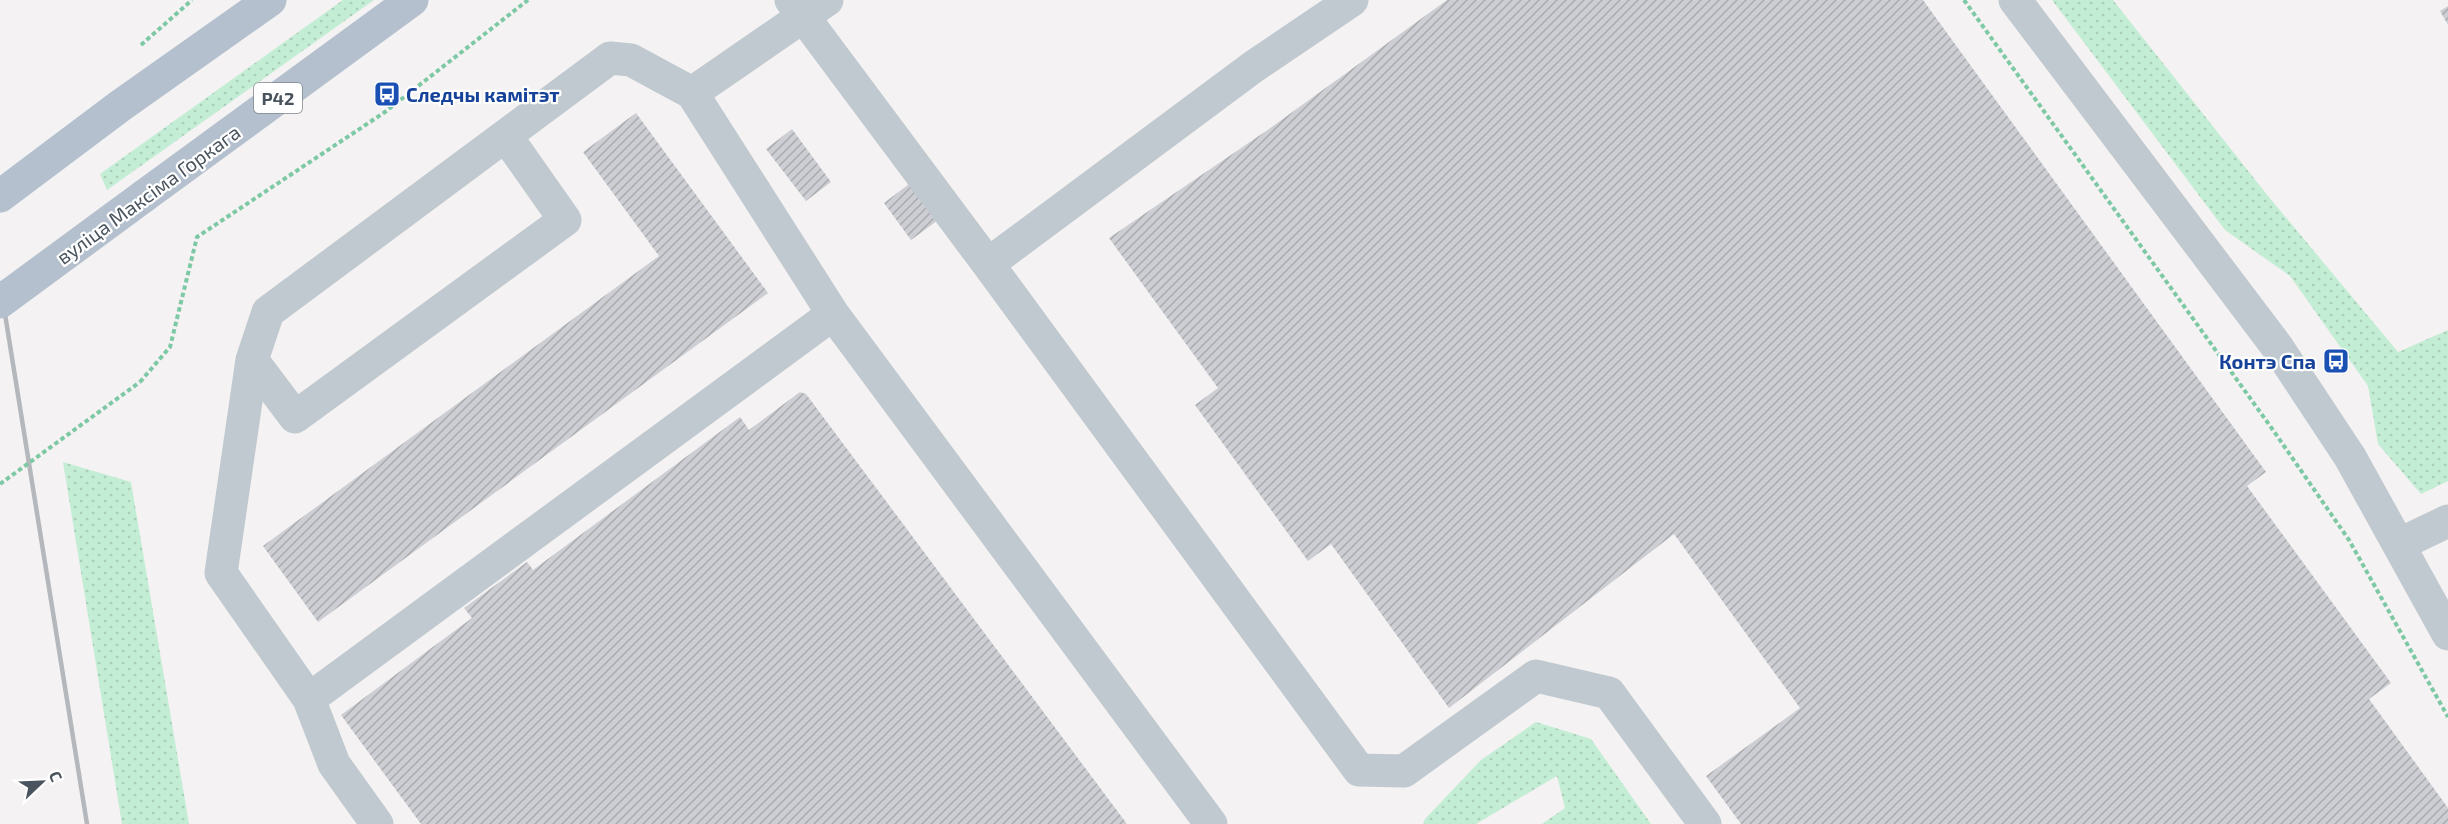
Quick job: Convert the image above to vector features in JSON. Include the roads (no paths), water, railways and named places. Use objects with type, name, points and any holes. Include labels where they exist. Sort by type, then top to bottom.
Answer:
[{"type":"main road","points":[[0,196],[120,106],[270,0]]},
{"type":"main road","name":"вуліца Максіма Горкага","points":[[0,302],[412,0]]},
{"type":"lane","points":[[988,264],[1253,68],[1352,0]]},
{"type":"lane","points":[[2014,0],[2278,348],[2350,457],[2448,634]]},
{"type":"lane","points":[[692,93],[807,6],[988,264],[1359,770],[1404,771],[1536,676],[1610,693],[1705,824]]},
{"type":"lane","points":[[377,824],[334,764],[309,699],[221,573],[252,360],[268,312],[610,58],[630,60],[692,93],[833,314],[1210,824]]},
{"type":"lane","points":[[252,360],[295,417],[565,220],[506,136]]},
{"type":"lane","points":[[309,699],[833,314]]},
{"type":"lane","points":[[2400,544],[2448,521]]},
{"type":"railway","points":[[0,283],[87,824]]},
{"type":"place","name":"Следчы камітэт","points":[[387,94]]},
{"type":"place","name":"Контэ Спа","points":[[2336,361]]}]
